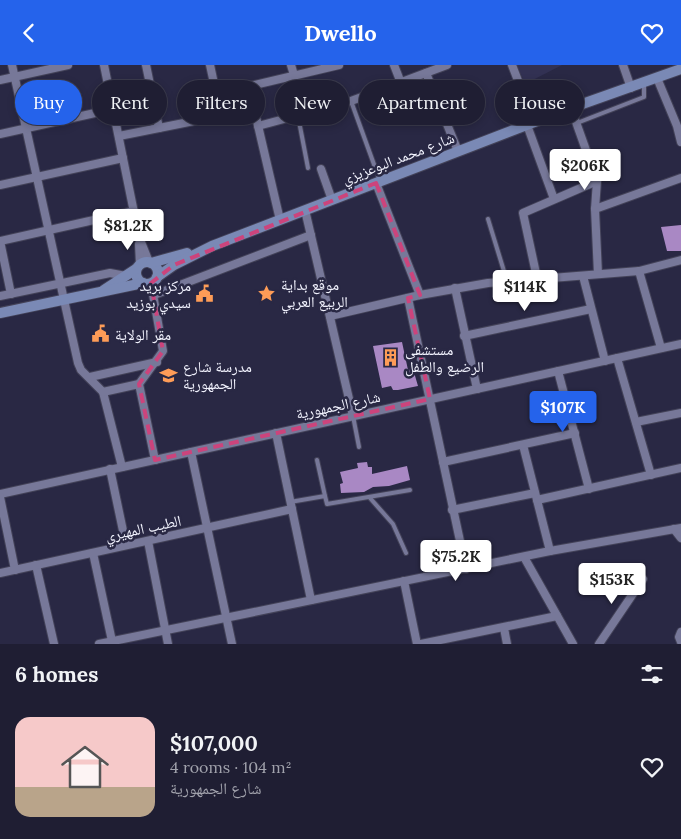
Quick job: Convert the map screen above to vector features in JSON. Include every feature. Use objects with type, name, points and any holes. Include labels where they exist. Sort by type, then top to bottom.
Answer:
[{"type":"main road","name":"شارع محمد البوعزيزي","points":[[584,104],[681,69]]},
{"type":"main road","name":"شارع محمد البوعزيزي","points":[[99,293],[144,265],[212,246],[527,125]]},
{"type":"main road","name":"شارع محمد البوعزيزي","points":[[150,281],[174,265],[212,246]]},
{"type":"main road","points":[[0,313],[150,281],[157,268],[144,265],[137,278],[150,281]]},
{"type":"street","points":[[12,65],[78,363],[81,370],[104,392],[122,467]]},
{"type":"street","points":[[0,80],[68,65]]},
{"type":"street","points":[[104,65],[107,80]]},
{"type":"street","points":[[146,65],[159,128]]},
{"type":"street","points":[[213,80],[210,66],[219,65]]},
{"type":"street","points":[[291,65],[294,75]]},
{"type":"street","points":[[265,83],[339,65]]},
{"type":"street","points":[[394,65],[400,80]]},
{"type":"street","points":[[408,80],[447,65]]},
{"type":"street","points":[[512,65],[517,80]]},
{"type":"street","points":[[623,65],[631,88]]},
{"type":"street","points":[[426,73],[458,151]]},
{"type":"street","points":[[657,78],[677,125],[681,142]]},
{"type":"street","points":[[351,101],[359,98]]},
{"type":"street","points":[[0,134],[92,114]]},
{"type":"street","points":[[275,122],[258,126],[280,220]]},
{"type":"street","points":[[117,125],[144,265]]},
{"type":"street","points":[[119,136],[177,125]]},
{"type":"street","points":[[530,125],[554,199]]},
{"type":"street","points":[[577,125],[597,181],[595,209],[598,274]]},
{"type":"street","points":[[0,185],[123,158]]},
{"type":"street","points":[[321,169],[332,200]]},
{"type":"street","points":[[595,209],[681,178]]},
{"type":"street","points":[[537,278],[522,215],[525,211],[597,181]]},
{"type":"street","points":[[378,182],[420,295]]},
{"type":"street","points":[[305,210],[353,416]]},
{"type":"street","points":[[11,294],[0,241],[134,211]]},
{"type":"street","points":[[154,295],[311,235]]},
{"type":"street","points":[[330,315],[455,288],[537,278],[639,271],[681,260]]},
{"type":"street","points":[[639,271],[661,348]]},
{"type":"street","points":[[0,296],[110,273],[126,276]]},
{"type":"street","points":[[583,276],[605,361]]},
{"type":"street","points":[[104,392],[139,384],[157,362],[163,351],[150,281]]},
{"type":"street","points":[[455,288],[477,389]]},
{"type":"street","points":[[408,298],[466,569]]},
{"type":"street","points":[[464,336],[590,309]]},
{"type":"street","name":"شارع الجمهورية","points":[[0,495],[110,469],[681,344]]},
{"type":"street","points":[[617,358],[651,475]]},
{"type":"street","points":[[90,377],[157,362]]},
{"type":"street","points":[[558,371],[589,489]]},
{"type":"street","points":[[139,384],[155,460]]},
{"type":"street","points":[[636,422],[681,413]]},
{"type":"street","points":[[276,433],[311,601]]},
{"type":"street","points":[[443,462],[575,433]]},
{"type":"street","points":[[523,445],[550,551]]},
{"type":"street","points":[[191,452],[232,644]]},
{"type":"street","points":[[452,510],[589,489],[681,468]]},
{"type":"street","points":[[110,469],[126,545]]},
{"type":"street","points":[[0,495],[15,570]]},
{"type":"street","name":"الطيب المهيري","points":[[0,573],[207,528],[291,506]]},
{"type":"street","points":[[99,644],[550,551],[678,529],[681,538]]},
{"type":"street","points":[[148,541],[168,644]]},
{"type":"street","points":[[94,553],[112,641]]},
{"type":"street","points":[[524,557],[573,644]]},
{"type":"street","points":[[36,565],[54,644]]},
{"type":"street","points":[[600,644],[643,579]]},
{"type":"street","points":[[404,581],[419,644],[557,616]]},
{"type":"street","points":[[504,627],[507,644]]},
{"type":"street","points":[[681,632],[679,637],[681,642]]},
{"type":"lane","points":[[584,120],[644,97],[644,83]]},
{"type":"lane","points":[[351,101],[378,182]]},
{"type":"lane","points":[[300,125],[308,168]]},
{"type":"lane","points":[[488,219],[507,281]]},
{"type":"lane","points":[[353,416],[359,447]]},
{"type":"lane","points":[[317,460],[328,504],[370,498],[410,489]]},
{"type":"lane","points":[[291,506],[325,496]]},
{"type":"lane","points":[[370,498],[393,524],[406,553]]},
{"type":"highlighted area","points":[[376,183],[420,295],[408,298],[430,399],[155,460],[139,384],[163,351],[151,283],[174,265]]},
{"type":"shaded area","points":[[517,65],[562,65],[533,80],[523,80]]},
{"type":"building","points":[[681,225],[681,251],[667,251],[661,227]]},
{"type":"building","name":"مستشفى الرضيع والطفل","points":[[402,342],[408,370],[413,369],[418,386],[398,390],[393,390],[391,386],[382,388],[373,346]]},
{"type":"building","points":[[367,462],[368,467],[372,467],[372,474],[407,466],[410,480],[389,486],[373,487],[364,492],[341,493],[340,484],[343,483],[340,472],[358,468],[357,463]]},
{"type":"place","name":"موقع بداية الربيع العربي","points":[[267,293]]},
{"type":"place","name":"مركز بريد سيدي بوزيد","points":[[205,294]]},
{"type":"place","name":"مقر الولاية","points":[[101,334]]},
{"type":"place","name":"مستشفى الرضيع والطفل","points":[[391,358]]},
{"type":"place","name":"مدرسة شارع الجمهورية","points":[[169,375]]}]
